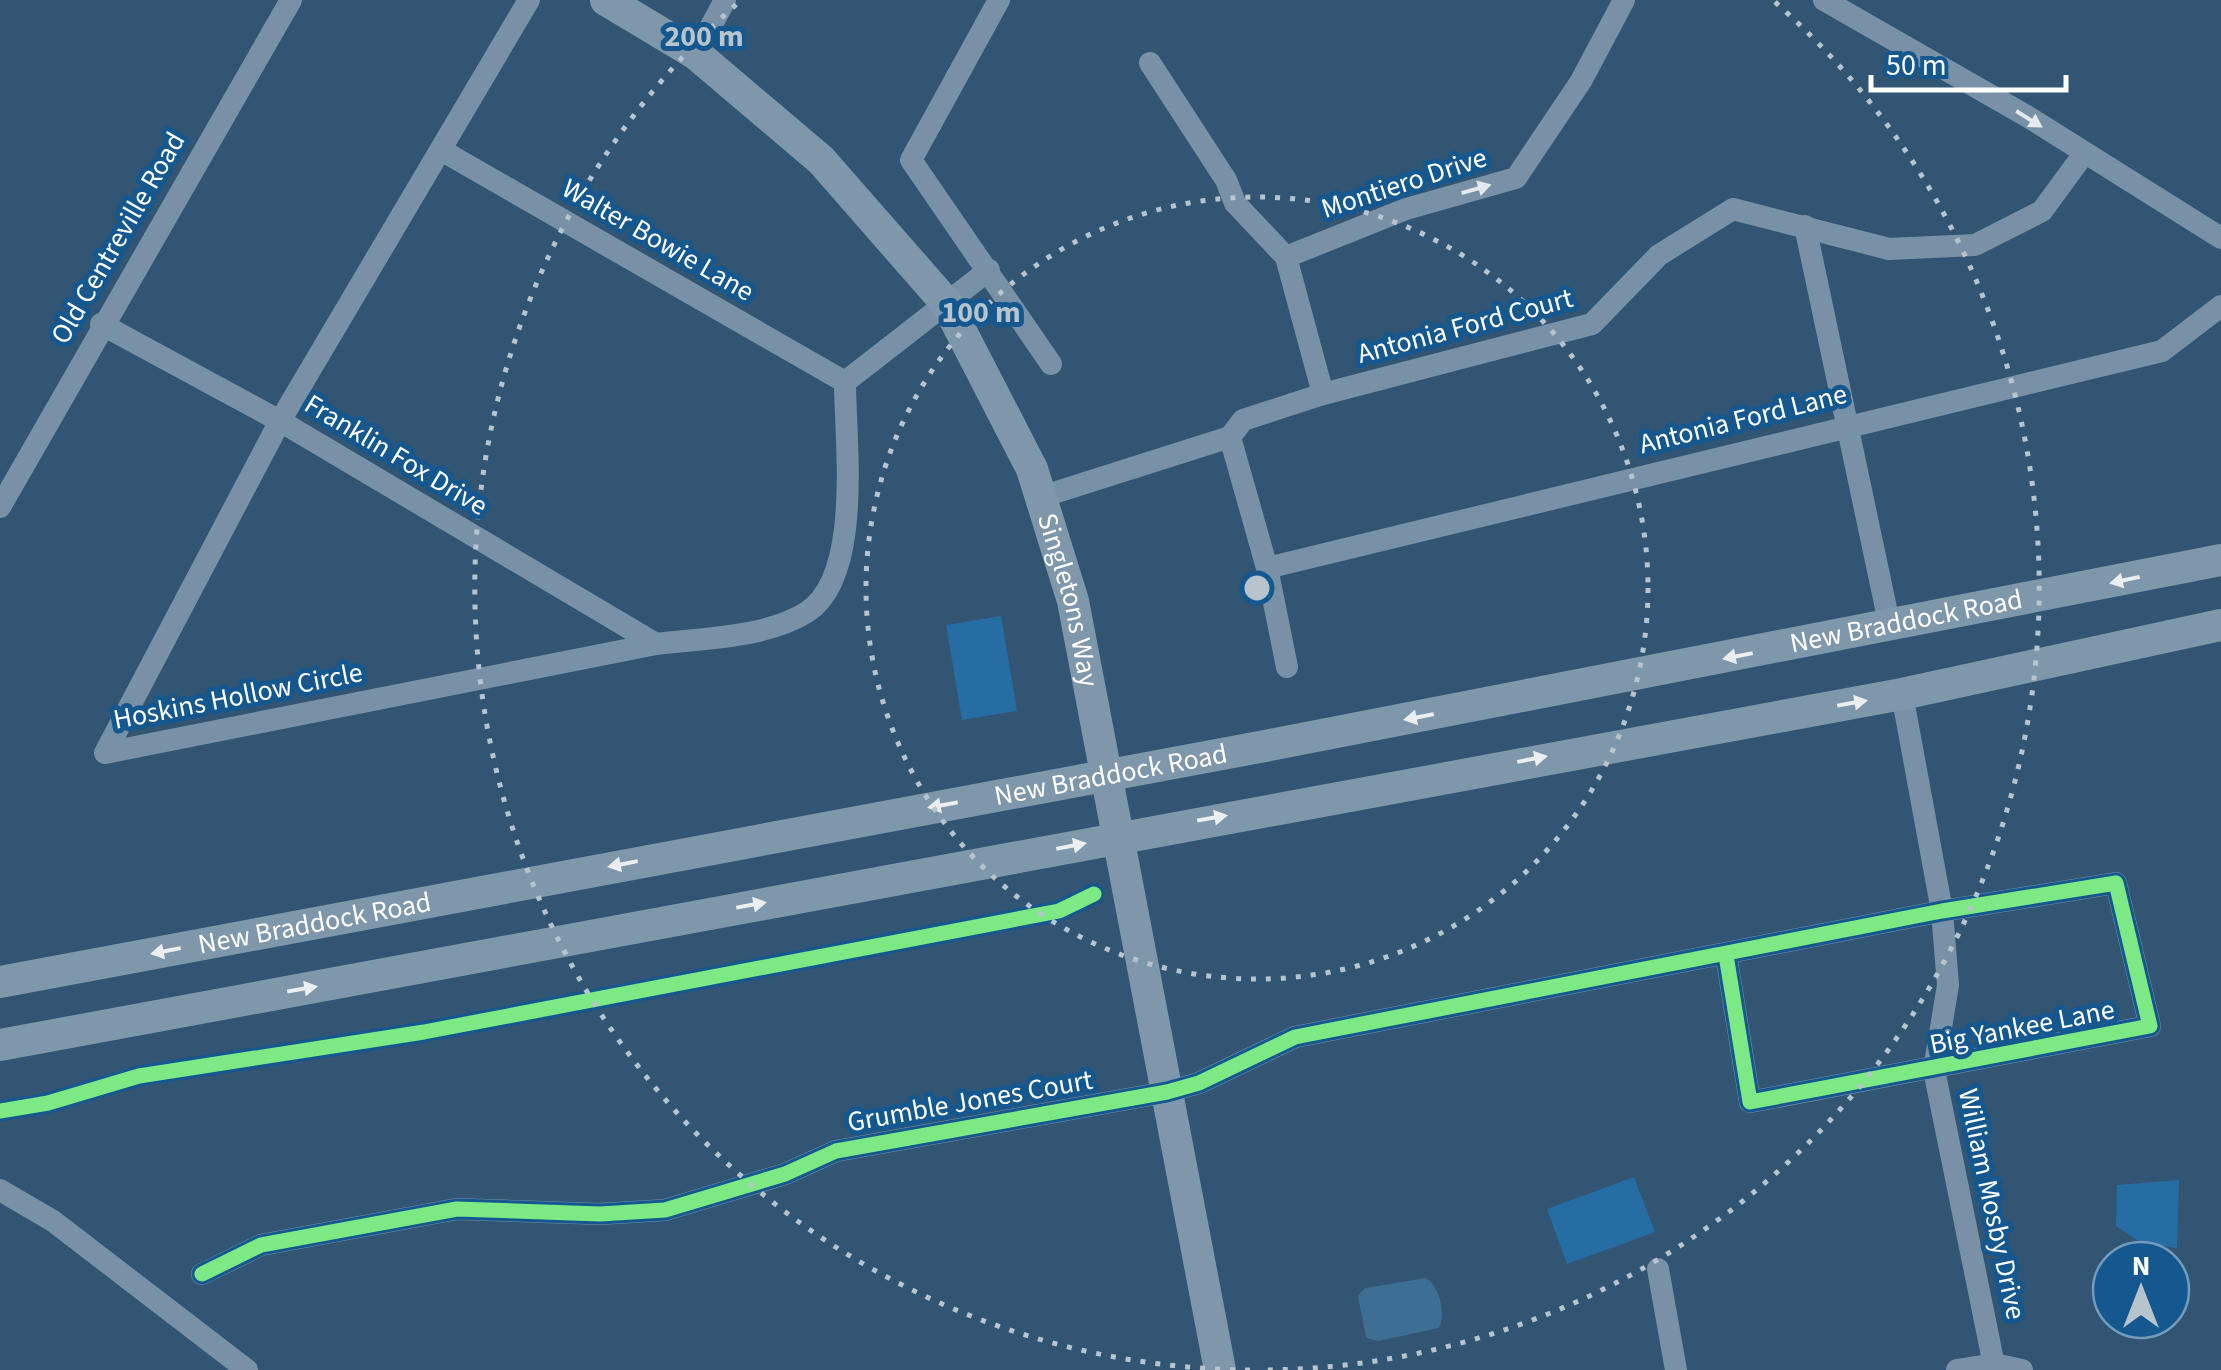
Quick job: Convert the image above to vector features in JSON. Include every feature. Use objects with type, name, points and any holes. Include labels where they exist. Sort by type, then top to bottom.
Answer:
[{"type":"main road","name":"Singletons Way","points":[[606,0],[696,54],[821,160],[947,304],[1013,428],[1041,497],[1072,602],[1220,1370]]},
{"type":"main road","name":"New Braddock Road","points":[[0,982],[1890,627],[2221,560]]},
{"type":"main road","points":[[0,1045],[1902,694],[2221,626]]},
{"type":"street","name":"Old Centreville Road","points":[[0,507],[291,0]]},
{"type":"street","name":"Hoskins Hollow Circle","points":[[529,0],[280,421],[105,754],[656,644],[775,624],[808,612],[832,587],[846,532],[845,382]]},
{"type":"street","points":[[696,54],[726,0]]},
{"type":"street","points":[[998,0],[911,160],[1050,364]]},
{"type":"street","name":"Montiero Drive","points":[[1286,257],[1406,209],[1516,178],[1581,82],[1624,0]]},
{"type":"street","points":[[1824,0],[2030,118],[2083,155],[2221,238]]},
{"type":"street","points":[[1150,63],[1226,180],[1234,204],[1286,257],[1323,394]]},
{"type":"street","name":"Walter Bowie Lane","points":[[441,150],[845,382]]},
{"type":"street","name":"Antonia Ford Court","points":[[1041,497],[1230,438],[1243,420],[1323,394],[1592,324],[1659,254],[1734,209],[1889,248],[1974,245],[2042,211],[2083,155]]},
{"type":"street","points":[[1805,226],[1890,627]]},
{"type":"street","points":[[845,382],[989,270]]},
{"type":"street","name":"Antonia Ford Lane","points":[[1266,568],[2162,351],[2221,306]]},
{"type":"street","name":"Franklin Fox Drive","points":[[102,324],[280,421],[656,644]]},
{"type":"street","points":[[1230,438],[1266,568],[1287,666]]},
{"type":"street","name":"William Mosby Drive","points":[[1902,694],[1942,912],[1948,985],[1934,1070],[1994,1367]]},
{"type":"street","name":"Big Yankee Lane","points":[[1167,1092],[1198,1083],[1296,1037],[1942,912],[2116,883],[2150,1026],[1750,1102],[1726,955]]},
{"type":"street","name":"Grumble Jones Court","points":[[202,1274],[261,1245],[457,1209],[600,1214],[665,1210],[785,1174],[836,1150],[1167,1092]]},
{"type":"street","points":[[0,1190],[52,1220],[247,1370]]},
{"type":"street","points":[[1658,1269],[1676,1370]]},
{"type":"street","points":[[1958,1370],[2022,1370]]},
{"type":"shaded area","points":[[1001,616],[1017,711],[962,720],[946,625]]},
{"type":"shaded area","points":[[1634,1177],[1655,1232],[1567,1264],[1547,1209]]},
{"type":"shaded area","points":[[2179,1180],[2177,1240],[2137,1240],[2116,1226],[2117,1185]]},
{"type":"shaded area","points":[[1426,1278],[1440,1301],[1439,1328],[1378,1341],[1366,1338],[1358,1296],[1365,1288]]},
{"type":"cycle path","points":[[202,1274],[261,1245],[457,1209],[600,1214],[665,1210],[785,1174],[836,1151],[1167,1092],[1199,1083],[1295,1037],[1942,911],[2116,883],[2150,1026],[1750,1102],[1726,955]]},
{"type":"cycle path","points":[[0,1111],[48,1103],[139,1076],[424,1032],[1059,911],[1094,894]]}]
